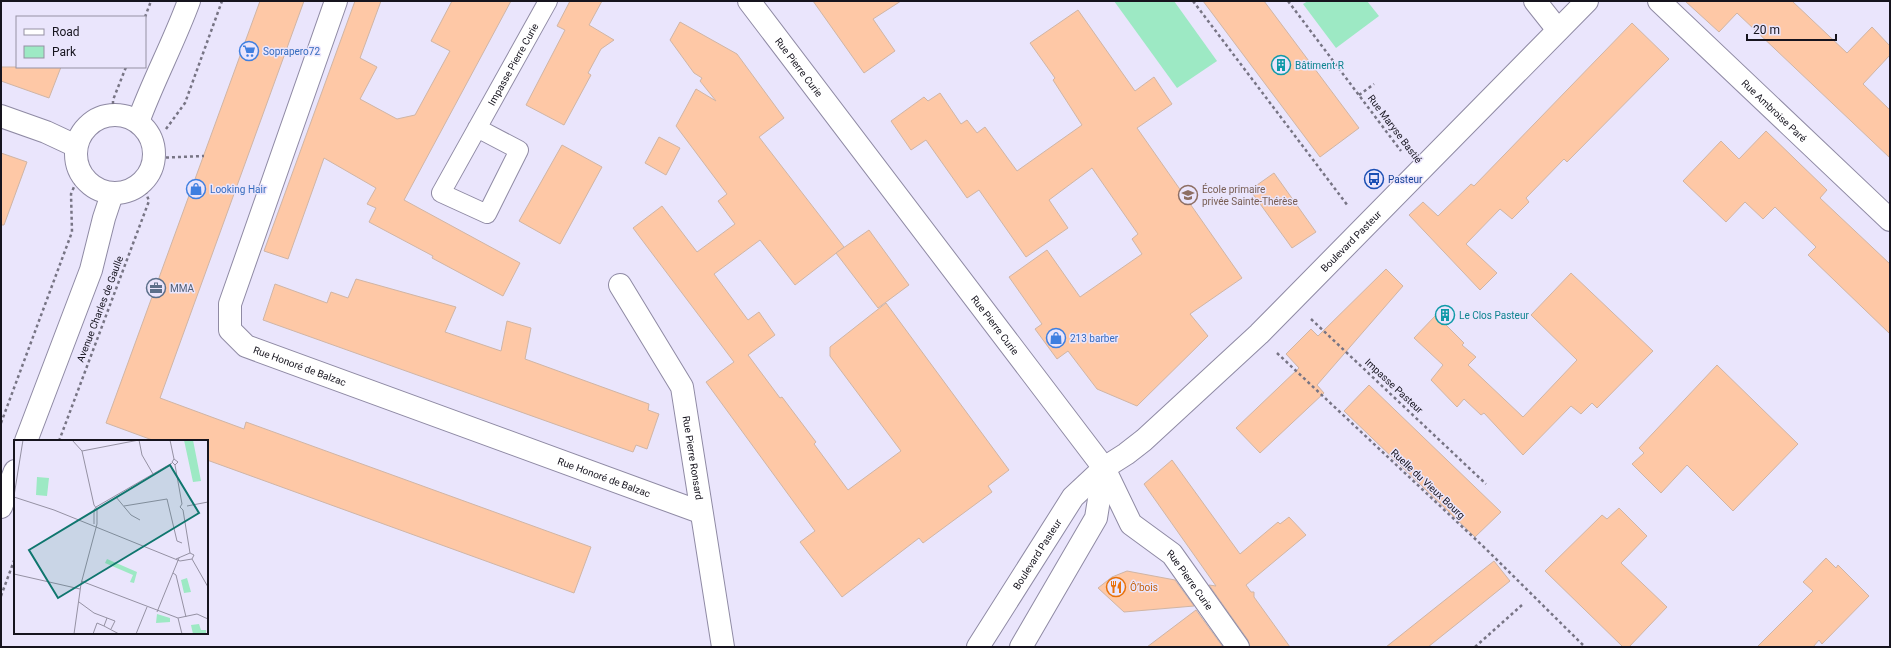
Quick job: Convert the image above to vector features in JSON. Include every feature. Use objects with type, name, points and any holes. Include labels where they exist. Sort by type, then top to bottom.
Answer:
[{"type":"street","points":[[138,122],[149,93],[176,37],[189,1]]},
{"type":"street","name":"Rue Honoré de Balzac","points":[[336,1],[230,304],[230,330],[246,346],[700,512]]},
{"type":"street","name":"Rue Pierre Curie","points":[[749,1],[1104,468],[1131,524],[1172,554],[1238,647]]},
{"type":"street","points":[[1535,1],[1558,30]]},
{"type":"street","name":"Boulevard Pasteur","points":[[978,647],[1073,497],[1104,468],[1144,440],[1259,334],[1587,1]]},
{"type":"street","name":"Rue Ambroise Paré","points":[[1659,1],[1890,220]]},
{"type":"street","points":[[112,115],[123,116],[138,122],[149,134],[154,152],[150,172],[142,182],[131,190],[112,194],[94,188],[80,173],[76,160],[76,146],[80,134],[89,124],[100,118],[112,115]]},
{"type":"street","points":[[1,116],[46,132],[76,146]]},
{"type":"street","points":[[26,440],[91,270],[104,218],[112,194]]},
{"type":"street","name":"Rue Pierre Ronsard","points":[[620,285],[682,388],[700,512],[723,647]]},
{"type":"street","points":[[1021,647],[1096,518],[1104,468]]},
{"type":"street","points":[[1,507],[14,474]]},
{"type":"lane","name":"Impasse Pierre Curie","points":[[477,128],[519,150],[487,214],[441,193],[477,128],[548,1]]},
{"type":"path","points":[[145,16],[151,1]]},
{"type":"path","points":[[204,156],[154,152],[185,103],[222,1]]},
{"type":"path","points":[[1193,1],[1364,227]]},
{"type":"path","name":"Rue Maryse Bastié","points":[[1288,1],[1417,172]]},
{"type":"path","points":[[112,115],[113,100],[126,68]]},
{"type":"path","name":"Rue Maryse Bastié","points":[[1359,95],[1374,84]]},
{"type":"path","points":[[1,423],[3,414],[72,232],[70,194],[80,173]]},
{"type":"path","name":"Avenue Charles de Gaulle","points":[[59,440],[149,200],[142,182]]},
{"type":"path","name":"Impasse Pasteur","points":[[1292,300],[1486,484]]},
{"type":"path","name":"Ruelle du Vieux Bourg","points":[[1259,334],[1285,361],[1487,550],[1585,647]]},
{"type":"path","points":[[1,596],[14,561]]},
{"type":"path","points":[[1475,647],[1522,605]]},
{"type":"green space","points":[[1114,1],[1174,1],[1217,61],[1177,88]]},
{"type":"green space","points":[[1308,1],[1367,1],[1379,16],[1336,48],[1303,4]]},
{"type":"building","points":[[260,1],[304,1],[160,398],[244,429],[246,422],[591,547],[574,593],[208,460],[208,440],[152,440],[106,423]]},
{"type":"building","points":[[355,1],[381,1],[360,58],[377,67],[360,99],[397,119],[415,115],[450,51],[431,41],[452,1],[511,1],[404,200],[520,263],[503,296],[369,222],[376,208],[367,204],[376,188],[324,158],[288,259],[264,251]]},
{"type":"building","points":[[570,1],[602,1],[589,25],[614,40],[601,49],[588,73],[591,75],[564,125],[526,105],[565,30],[557,26]]},
{"type":"building","points":[[813,1],[901,1],[873,19],[895,51],[864,73]]},
{"type":"building","name":"Bâtiment R","points":[[1203,1],[1264,1],[1359,128],[1320,157]]},
{"type":"building","points":[[1685,1],[1792,1],[1847,53],[1872,27],[1890,46],[1890,55],[1863,84],[1890,110],[1890,158],[1737,13],[1719,32]]},
{"type":"building","points":[[1078,10],[1135,91],[1154,77],[1172,104],[1137,128],[1242,278],[1190,314],[1208,336],[1137,406],[1097,389],[1068,351],[1057,359],[1035,329],[1042,324],[1009,277],[1047,250],[1080,297],[1142,254],[1132,239],[1138,234],[1092,168],[1049,200],[1068,228],[1026,257],[979,190],[967,198],[926,140],[911,150],[891,121],[924,97],[928,101],[940,93],[961,124],[967,120],[977,133],[985,127],[1017,171],[1082,125],[1053,80],[1055,78],[1030,43]]},
{"type":"building","points":[[680,22],[737,54],[784,118],[759,137],[844,247],[795,285],[760,240],[714,274],[748,320],[759,312],[775,335],[748,355],[780,398],[782,397],[816,442],[814,444],[848,490],[901,451],[830,356],[830,347],[886,303],[1009,470],[988,486],[992,492],[923,543],[919,538],[842,597],[800,542],[815,531],[706,382],[734,362],[633,228],[662,206],[697,252],[735,224],[718,201],[727,194],[676,126],[696,89],[716,101],[700,81],[702,78],[694,73],[670,40]]},
{"type":"building","points":[[1632,23],[1669,59],[1567,162],[1564,159],[1526,198],[1529,202],[1512,219],[1500,209],[1466,244],[1497,273],[1480,290],[1409,215],[1423,202],[1438,216],[1471,184],[1474,186]]},
{"type":"building","points":[[1,67],[61,68],[49,98],[1,81]]},
{"type":"building","points":[[1766,131],[1827,190],[1820,198],[1890,264],[1890,334],[1808,255],[1816,247],[1775,207],[1763,219],[1745,202],[1726,222],[1683,181],[1721,141],[1739,159]]},
{"type":"building","points":[[659,137],[680,148],[666,175],[645,163]]},
{"type":"building","points":[[562,145],[602,167],[560,244],[519,221]]},
{"type":"building","points":[[1,153],[27,162],[4,225],[1,225]]},
{"type":"building","points":[[1274,173],[1316,232],[1292,248],[1250,190]]},
{"type":"building","points":[[869,230],[909,285],[878,308],[836,253]]},
{"type":"building","points":[[1386,269],[1403,286],[1317,385],[1324,393],[1260,453],[1236,428],[1299,368],[1286,354],[1311,329],[1318,336]]},
{"type":"building","points":[[1571,273],[1653,351],[1597,408],[1592,403],[1581,414],[1571,406],[1523,455],[1484,413],[1481,415],[1464,399],[1457,407],[1431,380],[1443,365],[1414,338],[1436,315],[1464,343],[1462,345],[1476,357],[1468,365],[1523,417],[1577,360],[1531,315]]},
{"type":"building","points":[[356,279],[456,307],[445,332],[501,351],[507,321],[531,328],[525,359],[649,404],[648,410],[659,414],[647,449],[636,445],[633,452],[263,320],[275,284],[327,303],[331,292],[348,298]]},
{"type":"building","points":[[1717,365],[1798,444],[1733,511],[1687,465],[1661,493],[1632,464],[1644,453],[1639,448]]},
{"type":"building","points":[[1369,385],[1501,512],[1475,537],[1344,411]]},
{"type":"building","points":[[1172,460],[1240,554],[1278,522],[1280,524],[1289,517],[1306,535],[1246,585],[1251,592],[1254,592],[1254,597],[1290,647],[1250,647],[1248,640],[1209,585],[1216,586],[1144,484]]},
{"type":"building","points":[[1619,508],[1647,536],[1621,563],[1667,607],[1629,647],[1623,647],[1545,571],[1602,515],[1607,519]]},
{"type":"building","points":[[1826,558],[1836,568],[1838,565],[1869,596],[1822,644],[1819,640],[1813,647],[1757,647],[1813,591],[1803,582]]},
{"type":"building","points":[[1494,561],[1510,581],[1428,647],[1386,647]]},
{"type":"building","points":[[1127,571],[1175,580],[1194,606],[1124,612],[1098,588],[1112,577]]},
{"type":"building","points":[[1196,610],[1223,647],[1147,647]]},
{"type":"place","name":"Soprapero72","points":[[249,51]]},
{"type":"place","name":"Bâtiment R","points":[[1281,65]]},
{"type":"place","name":"Pasteur","points":[[1374,179]]},
{"type":"place","name":"Looking Hair","points":[[196,189]]},
{"type":"place","name":"École primaire privée Sainte-Thérèse","points":[[1188,195]]},
{"type":"place","name":"MMA","points":[[156,288]]},
{"type":"place","name":"Le Clos Pasteur","points":[[1445,315]]},
{"type":"place","name":"213 barber","points":[[1056,338]]},
{"type":"place","name":"Ô’bois","points":[[1116,587]]}]
